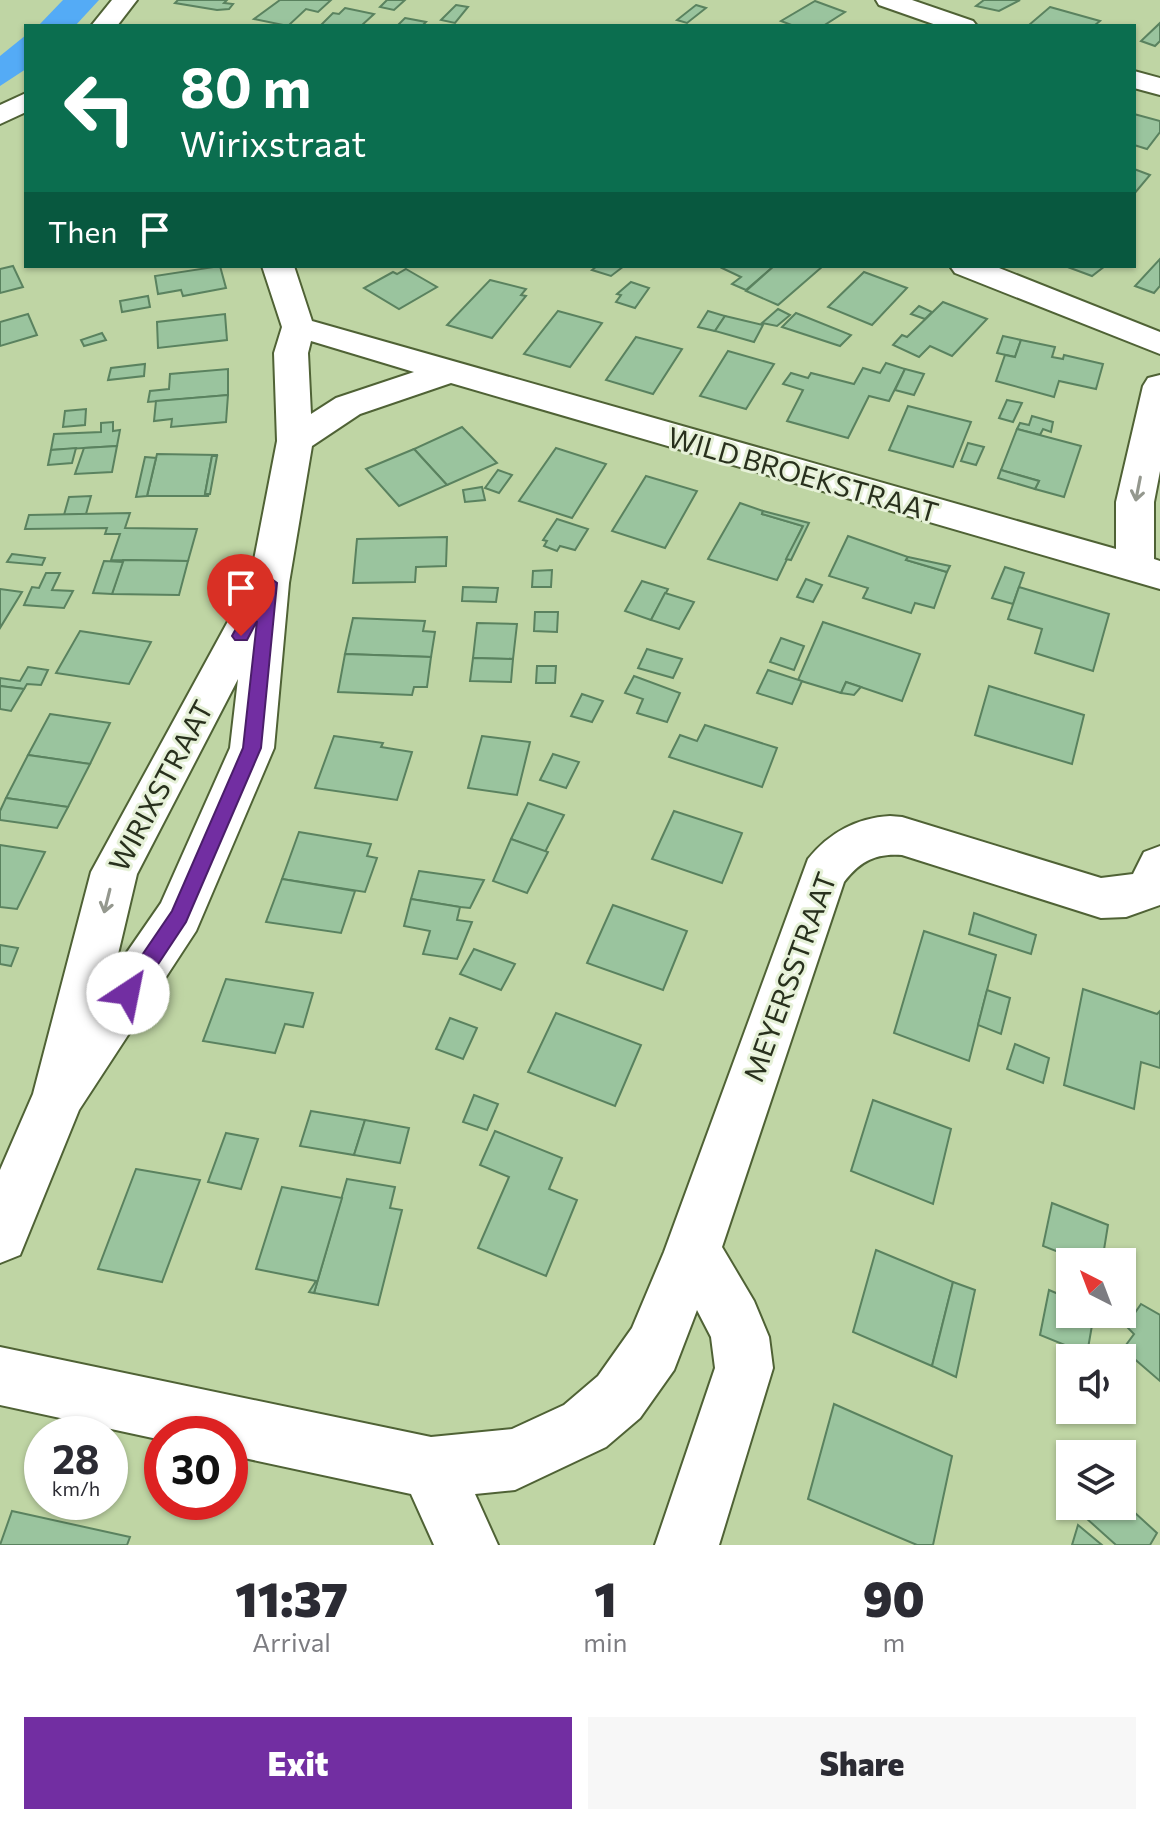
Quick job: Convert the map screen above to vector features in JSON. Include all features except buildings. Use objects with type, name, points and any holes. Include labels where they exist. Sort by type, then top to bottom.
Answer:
[{"type":"street","points":[[111,24],[125,0]]},
{"type":"street","points":[[888,0],[958,24]]},
{"type":"street","points":[[1136,80],[1160,87]]},
{"type":"street","points":[[0,116],[24,102]]},
{"type":"street","name":"WIRIXSTRAAT","points":[[59,1094],[179,916],[252,748],[269,583],[295,441],[291,353],[298,327],[279,268]]},
{"type":"street","points":[[971,268],[1160,344]]},
{"type":"street","name":"WILD BROEKSTRAAT","points":[[298,327],[1148,572]]},
{"type":"street","points":[[295,441],[348,406],[448,372]]},
{"type":"street","points":[[1148,572],[1135,502],[1160,386]]},
{"type":"street","name":"WIRIXSTRAAT","points":[[0,1235],[59,1094],[114,872],[269,583]]},
{"type":"street","name":"MEYERSSTRAAT","points":[[0,1376],[431,1468],[515,1459],[585,1426],[619,1397],[653,1349],[692,1252],[824,873],[838,853],[883,833],[902,836],[1101,898],[1126,897],[1150,888],[1160,866]]},
{"type":"street","points":[[687,1545],[740,1381],[744,1349],[721,1295],[692,1252]]},
{"type":"street","points":[[431,1468],[466,1545]]},
{"type":"water","points":[[63,0],[99,0],[77,24],[40,24]]},
{"type":"water","points":[[24,37],[24,70],[0,86],[0,56]]},
{"type":"route","points":[[128,993],[179,916],[252,748],[269,583],[241,636]]}]
